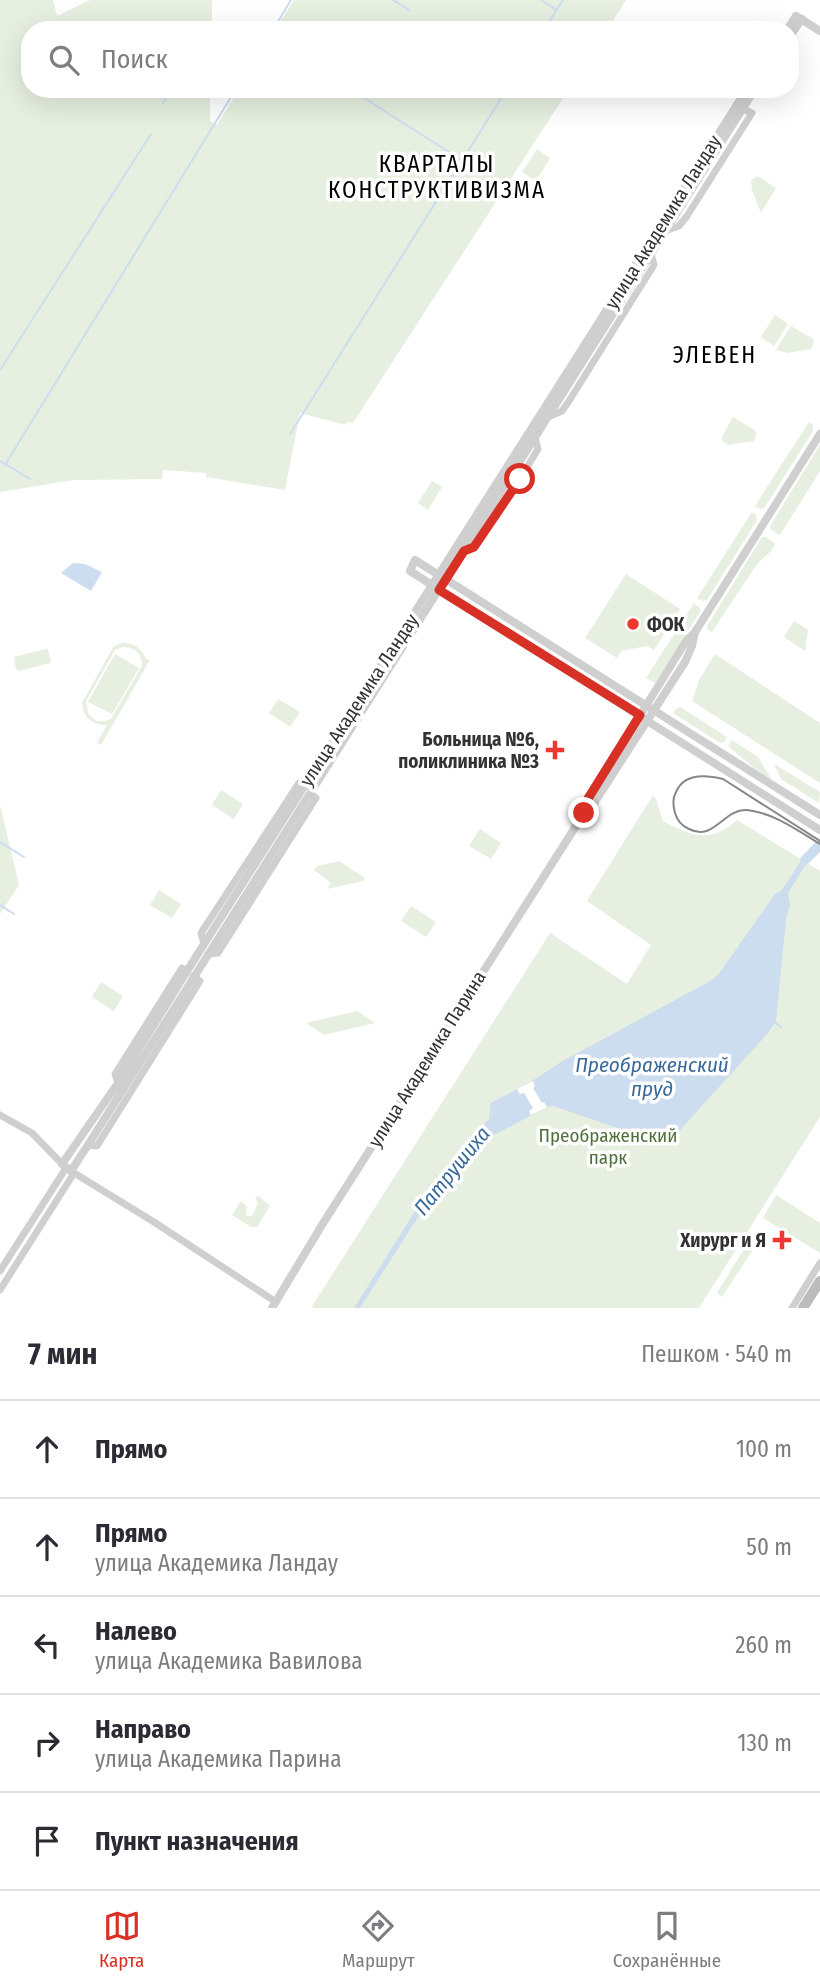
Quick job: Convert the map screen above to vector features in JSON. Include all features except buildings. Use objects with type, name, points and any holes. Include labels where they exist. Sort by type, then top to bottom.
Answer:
[{"type":"main road","points":[[803,1308],[820,1281]]},
{"type":"street","points":[[796,21],[799,18]]},
{"type":"street","points":[[799,18],[820,31]]},
{"type":"street","name":"улица Академика Ландау","points":[[0,1290],[118,1083],[204,944],[307,790],[436,588],[741,98]]},
{"type":"street","name":"улица Академика Ландау","points":[[442,577],[464,551],[750,98]]},
{"type":"street","name":"улица Академика Парина","points":[[274,1305],[584,813],[591,808],[651,707],[685,662],[695,632],[820,434]]},
{"type":"street","points":[[820,815],[415,560],[410,571],[820,830]]},
{"type":"street","name":"улица Академика Ландау","points":[[0,1272],[68,1169],[88,1145],[187,972],[208,954],[307,790]]},
{"type":"street","points":[[118,1083],[115,1074],[172,983],[187,972]]},
{"type":"street","points":[[0,1115],[32,1133],[68,1169],[154,1222],[274,1305]]},
{"type":"street","points":[[792,1308],[820,1263]]},
{"type":"green space","points":[[0,0],[53,0],[57,16],[90,0],[212,0],[212,21],[21,21],[21,98],[210,98],[210,121],[217,125],[234,98],[563,98],[353,423],[347,422],[345,425],[300,413],[285,490],[206,477],[206,473],[163,470],[162,479],[74,480],[0,492]]},
{"type":"green space","points":[[294,0],[626,0],[613,21],[281,21]]},
{"type":"green space","points":[[537,149],[550,158],[536,181],[522,172]]},
{"type":"green space","points":[[758,176],[776,188],[761,213],[751,180]]},
{"type":"green space","points":[[775,315],[788,324],[774,346],[761,337]]},
{"type":"green space","points":[[791,326],[813,339],[811,349],[788,353],[776,350]]},
{"type":"green space","points":[[733,417],[756,431],[754,441],[727,445],[722,440]]},
{"type":"green space","points":[[809,422],[813,425],[813,431],[765,507],[760,509],[755,506]]},
{"type":"green space","points":[[820,445],[820,471],[780,535],[771,530],[770,526]]},
{"type":"green space","points":[[432,481],[442,487],[428,510],[418,503]]},
{"type":"green space","points":[[752,512],[757,520],[707,600],[697,598]]},
{"type":"green space","points":[[762,537],[775,544],[757,564],[712,632],[707,626]]},
{"type":"green space","name":"ФОК","points":[[626,574],[680,609],[654,650],[647,646],[621,651],[617,658],[585,638]]},
{"type":"green space","points":[[694,603],[700,608],[700,612],[655,683],[646,678]]},
{"type":"green space","points":[[794,621],[808,630],[805,651],[784,637]]},
{"type":"green space","points":[[121,643],[136,646],[146,659],[150,660],[101,745],[97,743],[107,725],[90,720],[84,713],[82,703],[113,647]],"holes":[[[127,647],[139,654],[142,666],[111,719],[96,721],[88,713],[86,701],[115,650]]]},
{"type":"green space","points":[[46,649],[50,663],[19,671],[16,669],[14,657]]},
{"type":"green space","points":[[115,654],[139,668],[112,714],[88,702]]},
{"type":"green space","points":[[715,654],[820,723],[820,783],[692,701],[699,680]]},
{"type":"green space","points":[[278,699],[300,712],[290,727],[269,713]]},
{"type":"green space","points":[[680,707],[727,737],[724,742],[720,743],[673,713]]},
{"type":"green space","points":[[732,740],[758,757],[772,780],[728,746]]},
{"type":"green space","points":[[774,764],[820,792],[819,803],[781,779]]},
{"type":"green space","points":[[221,790],[243,804],[234,819],[212,805]]},
{"type":"green space","name":"Преображенский парк","points":[[653,795],[663,821],[673,826],[692,834],[710,835],[728,828],[737,820],[820,871],[820,1117],[699,1308],[311,1308],[550,933],[627,984],[651,945],[587,901]]},
{"type":"green space","points":[[0,805],[19,885],[0,914]]},
{"type":"green space","points":[[480,829],[501,843],[491,859],[469,846]]},
{"type":"green space","points":[[339,861],[365,878],[363,881],[327,889],[331,883],[314,870],[317,866]]},
{"type":"green space","points":[[159,890],[181,904],[172,918],[150,905]]},
{"type":"green space","points":[[411,906],[436,922],[426,937],[401,921]]},
{"type":"green space","points":[[101,982],[123,996],[114,1011],[92,997]]},
{"type":"green space","points":[[357,1011],[375,1023],[324,1035],[306,1023]]},
{"type":"green space","points":[[776,1195],[820,1223],[820,1253],[763,1218]]},
{"type":"green space","points":[[259,1196],[270,1206],[257,1227],[251,1227],[232,1215],[241,1201],[247,1207],[246,1216],[252,1216],[258,1203],[255,1198]]},
{"type":"green space","points":[[747,1244],[754,1248],[722,1297],[717,1293]]},
{"type":"water","points":[[73,563],[85,564],[102,572],[91,591],[61,573]]},
{"type":"water","name":"Преображенский пруд","points":[[809,849],[816,853],[788,893],[790,905],[786,919],[776,1021],[671,1140],[665,1144],[553,1106],[479,1143],[436,1189],[360,1308],[354,1308],[431,1186],[489,1119],[491,1103],[712,980],[775,894],[781,891]]},
{"type":"pier","points":[[533,1081],[533,1088],[547,1107],[531,1115],[529,1111],[533,1108],[524,1093],[520,1094],[517,1089]]},
{"type":"waterway","points":[[278,21],[291,0]]},
{"type":"waterway","points":[[393,0],[409,10]]},
{"type":"waterway","points":[[541,0],[555,9]]},
{"type":"waterway","points":[[550,21],[563,0]]},
{"type":"waterway","points":[[163,104],[166,98]]},
{"type":"waterway","points":[[5,465],[230,98]]},
{"type":"waterway","points":[[364,98],[463,161]]},
{"type":"waterway","points":[[290,434],[501,98]]},
{"type":"waterway","points":[[0,370],[151,134]]},
{"type":"waterway","points":[[0,461],[30,479]]},
{"type":"waterway","points":[[0,842],[24,857]]},
{"type":"waterway","name":"Патрушиха","points":[[805,860],[820,845]]},
{"type":"waterway","points":[[0,905],[14,914]]},
{"type":"waterway","points":[[773,1021],[781,1027]]},
{"type":"tram line","points":[[820,841],[723,779],[703,776],[690,778],[684,781],[674,797],[678,820],[686,828],[698,832],[712,828],[732,814],[747,810],[776,818],[820,844]]},
{"type":"place","name":"ФОК","points":[[633,624]]},
{"type":"place","name":"Больница №6, поликлиника №3","points":[[555,750]]},
{"type":"place","name":"Хирург и Я","points":[[782,1240]]},
{"type":"district","name":"КВАРТАЛЫ КОНСТРУКТИВИЗМА","points":[[437,177]]},
{"type":"district","name":"ЭЛЕВЕН","points":[[715,355]]},
{"type":"route","points":[[520,479],[474,547],[464,551],[439,590],[640,715],[584,805],[584,813]]}]
